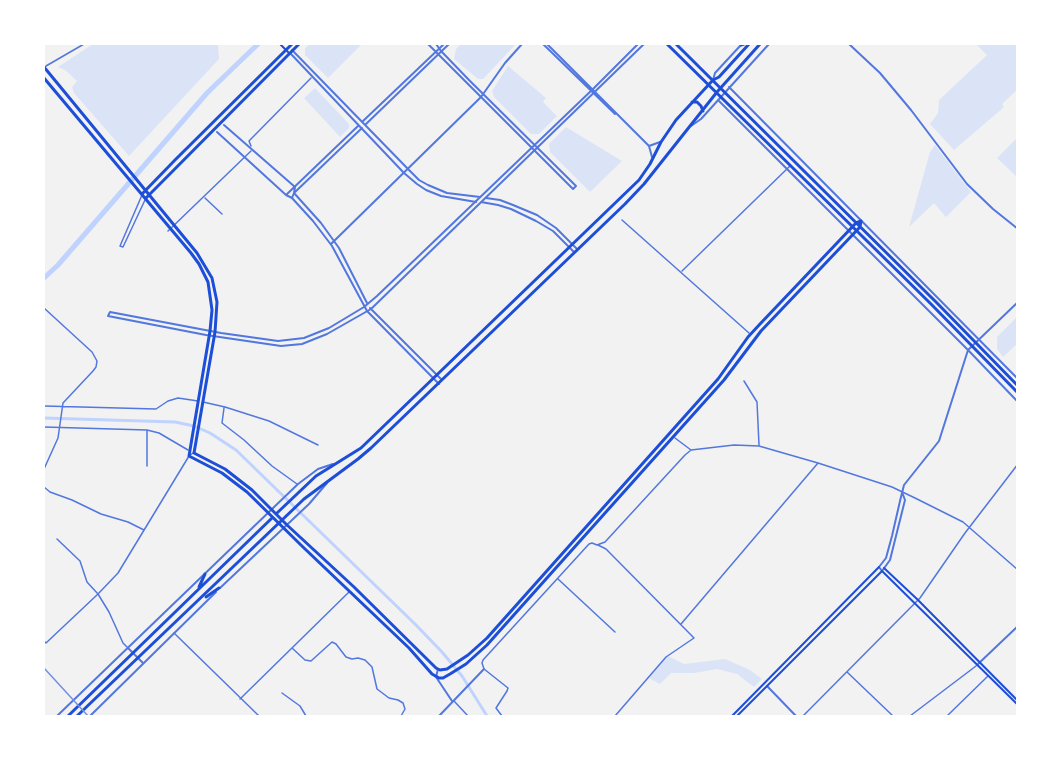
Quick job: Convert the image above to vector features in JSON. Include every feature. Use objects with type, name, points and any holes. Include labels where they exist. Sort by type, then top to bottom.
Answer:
[{"type":"main road","points":[[280,44],[289,48]]},
{"type":"main road","points":[[144,196],[146,190],[289,48],[298,44]]},
{"type":"main road","points":[[667,44],[789,167],[931,304],[1017,393]]},
{"type":"main road","points":[[676,44],[1017,386]]},
{"type":"main road","points":[[68,717],[298,493],[322,472],[361,448],[639,180],[676,120],[708,84],[719,78],[749,44]]},
{"type":"main road","points":[[77,717],[304,499],[371,448],[644,184],[721,87],[760,44]]},
{"type":"main road","points":[[144,196],[150,194],[289,48]]},
{"type":"main road","points":[[44,68],[175,225],[201,258],[212,278],[217,302],[204,402],[194,453],[238,478],[278,512],[287,525],[438,669],[447,669],[472,652],[487,638],[718,379],[753,331],[852,227],[861,221]]},
{"type":"main road","points":[[44,78],[196,260],[208,282],[212,310],[212,334],[189,456],[233,481],[350,591],[436,677],[443,678],[466,664],[487,645],[729,374],[761,331],[853,235],[860,227],[861,221]]},
{"type":"main road","points":[[691,103],[696,102],[703,111]]},
{"type":"main road","points":[[736,717],[880,566]]},
{"type":"main road","points":[[732,717],[883,569],[1017,705]]},
{"type":"main road","points":[[197,591],[205,574]]},
{"type":"main road","points":[[199,601],[219,588]]},
{"type":"main road","points":[[989,675],[1017,701]]},
{"type":"street","points":[[44,68],[84,44]]},
{"type":"street","points":[[428,44],[439,51],[575,187]]},
{"type":"street","points":[[436,44],[439,51]]},
{"type":"street","points":[[439,51],[444,44]]},
{"type":"street","points":[[294,193],[363,123],[449,44]]},
{"type":"street","points":[[331,244],[483,96],[505,63],[522,44]]},
{"type":"street","points":[[545,44],[649,146],[652,159]]},
{"type":"street","points":[[535,148],[368,304],[329,328],[304,338],[278,341],[212,334],[110,312],[108,316],[281,346],[302,344],[327,334],[371,309],[482,202],[638,44]]},
{"type":"street","points":[[593,91],[644,44]]},
{"type":"street","points":[[713,80],[715,73],[742,44]]},
{"type":"street","points":[[691,126],[701,119],[769,44]]},
{"type":"street","points":[[849,44],[880,73],[967,184],[1017,229]]},
{"type":"street","points":[[289,48],[312,77],[404,172],[422,187],[447,198],[498,205],[522,213],[553,231],[576,251]]},
{"type":"street","points":[[289,48],[423,183],[461,196],[500,200],[537,215],[556,228],[571,246]]},
{"type":"street","points":[[252,150],[249,141],[312,77]]},
{"type":"street","points":[[729,87],[1017,379]]},
{"type":"street","points":[[224,125],[295,187]]},
{"type":"street","points":[[286,195],[360,127]]},
{"type":"street","points":[[217,132],[292,198],[313,221],[331,244],[367,311],[440,382]]},
{"type":"street","points":[[649,146],[661,142]]},
{"type":"street","points":[[169,230],[252,150]]},
{"type":"street","points":[[681,272],[789,167],[1017,402]]},
{"type":"street","points":[[292,198],[295,187]]},
{"type":"street","points":[[294,193],[334,241],[371,309],[435,377]]},
{"type":"street","points":[[144,196],[123,248],[120,246],[144,196]]},
{"type":"street","points":[[204,197],[222,214]]},
{"type":"street","points":[[622,220],[749,333]]},
{"type":"street","points":[[902,492],[905,500],[890,560],[883,569],[880,566],[886,558],[902,492],[906,482],[939,441],[968,350],[1017,302]]},
{"type":"street","points":[[931,304],[938,319]]},
{"type":"street","points":[[44,308],[92,352],[97,361],[93,371],[62,406],[58,438],[44,469]]},
{"type":"street","points":[[744,381],[757,402],[759,446]]},
{"type":"street","points":[[44,406],[156,409],[174,399],[198,401],[269,421],[318,445]]},
{"type":"street","points":[[225,407],[222,423],[272,466],[298,484]]},
{"type":"street","points":[[44,427],[147,430],[159,433],[194,453],[189,456],[118,573],[46,644],[44,641]]},
{"type":"street","points":[[147,430],[147,466]]},
{"type":"street","points":[[673,437],[691,450]]},
{"type":"street","points":[[597,545],[605,542],[691,450],[734,445],[759,446],[818,463],[902,492],[963,522],[1017,570]]},
{"type":"street","points":[[681,625],[818,463]]},
{"type":"street","points":[[57,717],[298,484],[318,469],[334,464]]},
{"type":"street","points":[[803,717],[917,601],[1017,464]]},
{"type":"street","points":[[90,717],[219,588],[309,504],[331,479]]},
{"type":"street","points":[[44,488],[101,514],[128,522],[144,530]]},
{"type":"street","points":[[57,539],[80,561],[87,582],[109,612],[123,643],[143,663]]},
{"type":"street","points":[[502,717],[496,708],[508,689],[484,669],[483,660],[589,544],[606,549],[693,638],[666,657],[615,717]]},
{"type":"street","points":[[558,579],[615,632]]},
{"type":"street","points":[[240,699],[350,591]]},
{"type":"street","points":[[910,717],[978,664],[1017,626]]},
{"type":"street","points":[[174,633],[259,717]]},
{"type":"street","points":[[292,648],[305,660],[311,662],[332,642],[346,657],[365,660],[372,667],[377,689],[389,698],[403,703],[405,708],[401,717]]},
{"type":"street","points":[[438,669],[436,677],[468,717]]},
{"type":"street","points":[[439,717],[484,669]]},
{"type":"street","points":[[847,671],[893,717]]},
{"type":"street","points":[[947,717],[989,675]]},
{"type":"street","points":[[766,685],[796,717]]},
{"type":"street","points":[[282,693],[300,706],[306,717]]},
{"type":"shaded area","points":[[93,44],[218,44],[219,59],[129,156],[74,93],[72,87],[77,81],[58,67]]},
{"type":"shaded area","points":[[310,44],[362,44],[328,78],[305,55],[305,48]]},
{"type":"shaded area","points":[[461,44],[516,44],[483,79],[478,79],[454,59],[456,49]]},
{"type":"shaded area","points":[[976,44],[1017,44],[1017,90],[1002,104],[1004,107],[954,150],[930,124],[938,113],[939,100],[987,55]]},
{"type":"shaded area","points":[[508,66],[546,98],[543,102],[557,116],[539,134],[531,134],[494,97],[492,91]]},
{"type":"shaded area","points":[[315,88],[349,124],[349,128],[340,137],[304,98]]},
{"type":"shaded area","points":[[566,127],[622,161],[590,192],[550,152],[549,144]]},
{"type":"shaded area","points":[[1017,138],[1017,177],[997,158]]},
{"type":"shaded area","points":[[935,145],[971,192],[946,217],[934,203],[909,227],[930,152]]},
{"type":"shaded area","points":[[1017,317],[1017,344],[1003,357],[997,349],[997,337]]},
{"type":"shaded area","points":[[668,656],[684,664],[725,659],[750,670],[762,679],[754,687],[737,674],[717,669],[694,673],[671,673],[660,684],[649,678]]},
{"type":"waterway","points":[[44,278],[58,265],[207,93],[258,44]]},
{"type":"waterway","points":[[44,418],[175,422],[194,426],[210,433],[236,450],[442,652],[462,676],[487,716]]},
{"type":"railway","points":[[44,668],[88,716]]}]
